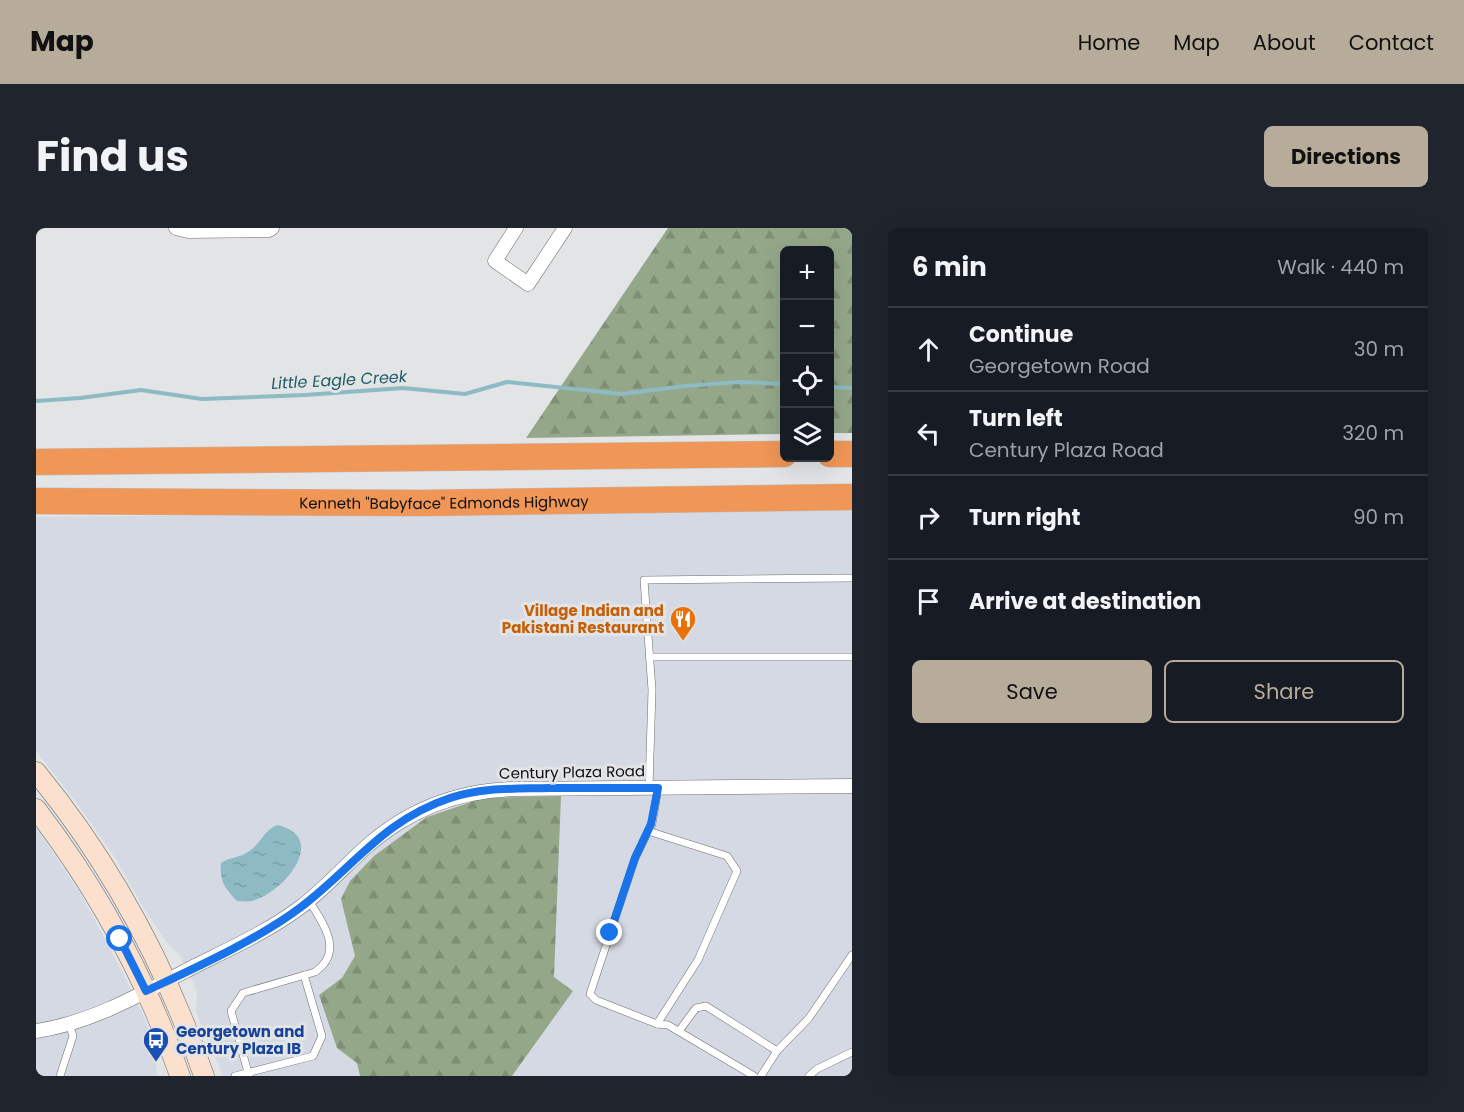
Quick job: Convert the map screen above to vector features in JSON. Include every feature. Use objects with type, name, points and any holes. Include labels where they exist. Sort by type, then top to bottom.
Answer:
[{"type":"highway","points":[[36,462],[780,454]]},
{"type":"highway","points":[[834,454],[852,454]]},
{"type":"highway","name":"Kenneth \"Babyface\" Edmonds Highway","points":[[36,501],[422,503],[852,497]]},
{"type":"main road","points":[[36,772],[107,872],[140,928],[187,1027],[204,1076]]},
{"type":"main road","points":[[36,809],[86,880],[120,939],[160,1020],[180,1076]]},
{"type":"street","points":[[176,228],[188,231],[269,230],[272,228]]},
{"type":"street","points":[[516,228],[495,261],[528,284],[565,228]]},
{"type":"street","name":"Century Plaza Road","points":[[36,1031],[69,1024],[109,1008],[240,944],[309,901],[390,828],[420,810],[451,798],[486,790],[505,789],[852,786]]},
{"type":"lane","points":[[754,1076],[668,1025],[657,1024],[596,1000],[590,994],[635,858],[651,824],[652,690],[644,580],[852,578]]},
{"type":"lane","points":[[649,657],[852,657]]},
{"type":"lane","points":[[648,831],[727,856],[737,871],[698,960],[657,1024]]},
{"type":"lane","points":[[248,1074],[231,1011],[235,1002],[243,993],[315,972],[324,965],[330,954],[329,940],[321,920],[309,901]]},
{"type":"lane","points":[[761,1076],[777,1051],[809,1018],[852,955]]},
{"type":"lane","points":[[235,1076],[313,1056],[321,1036],[304,975]]},
{"type":"lane","points":[[679,1031],[696,1008],[706,1006],[777,1051]]},
{"type":"lane","points":[[60,1076],[73,1036],[69,1024]]},
{"type":"lane","points":[[809,1076],[852,1052]]},
{"type":"shaded area","points":[[852,510],[852,1076],[223,1076],[196,1012],[197,991],[179,954],[167,943],[116,859],[79,806],[36,751],[36,517]]},
{"type":"shaded area","points":[[36,827],[83,898],[124,975],[145,1019],[156,1052],[157,1076],[36,1076]]},
{"type":"green space","points":[[668,228],[852,228],[852,433],[834,433],[834,246],[780,246],[780,434],[526,438]]},
{"type":"green space","points":[[561,796],[554,977],[573,991],[512,1076],[360,1076],[357,1063],[337,1048],[319,995],[342,978],[355,956],[341,899],[350,881],[374,856],[427,817],[483,798]]},
{"type":"water","points":[[277,825],[293,831],[300,841],[301,853],[296,865],[276,888],[263,897],[249,901],[237,901],[224,884],[221,863],[248,852]]},
{"type":"waterway","name":"Little Eagle Creek","points":[[36,401],[141,390],[202,399],[403,388],[465,394],[507,382],[622,394],[739,382],[780,384]]},
{"type":"waterway","name":"Little Eagle Creek","points":[[834,387],[852,388]]},
{"type":"place","name":"Village Indian and Pakistani Restaurant","points":[[683,642]]},
{"type":"place","name":"Georgetown and Century Plaza IB","points":[[156,1063]]},
{"type":"route","points":[[120,939],[146,991],[240,944],[288,916],[309,901],[377,838],[426,807],[451,798],[490,790],[658,788],[651,824],[635,858],[610,933]]}]
